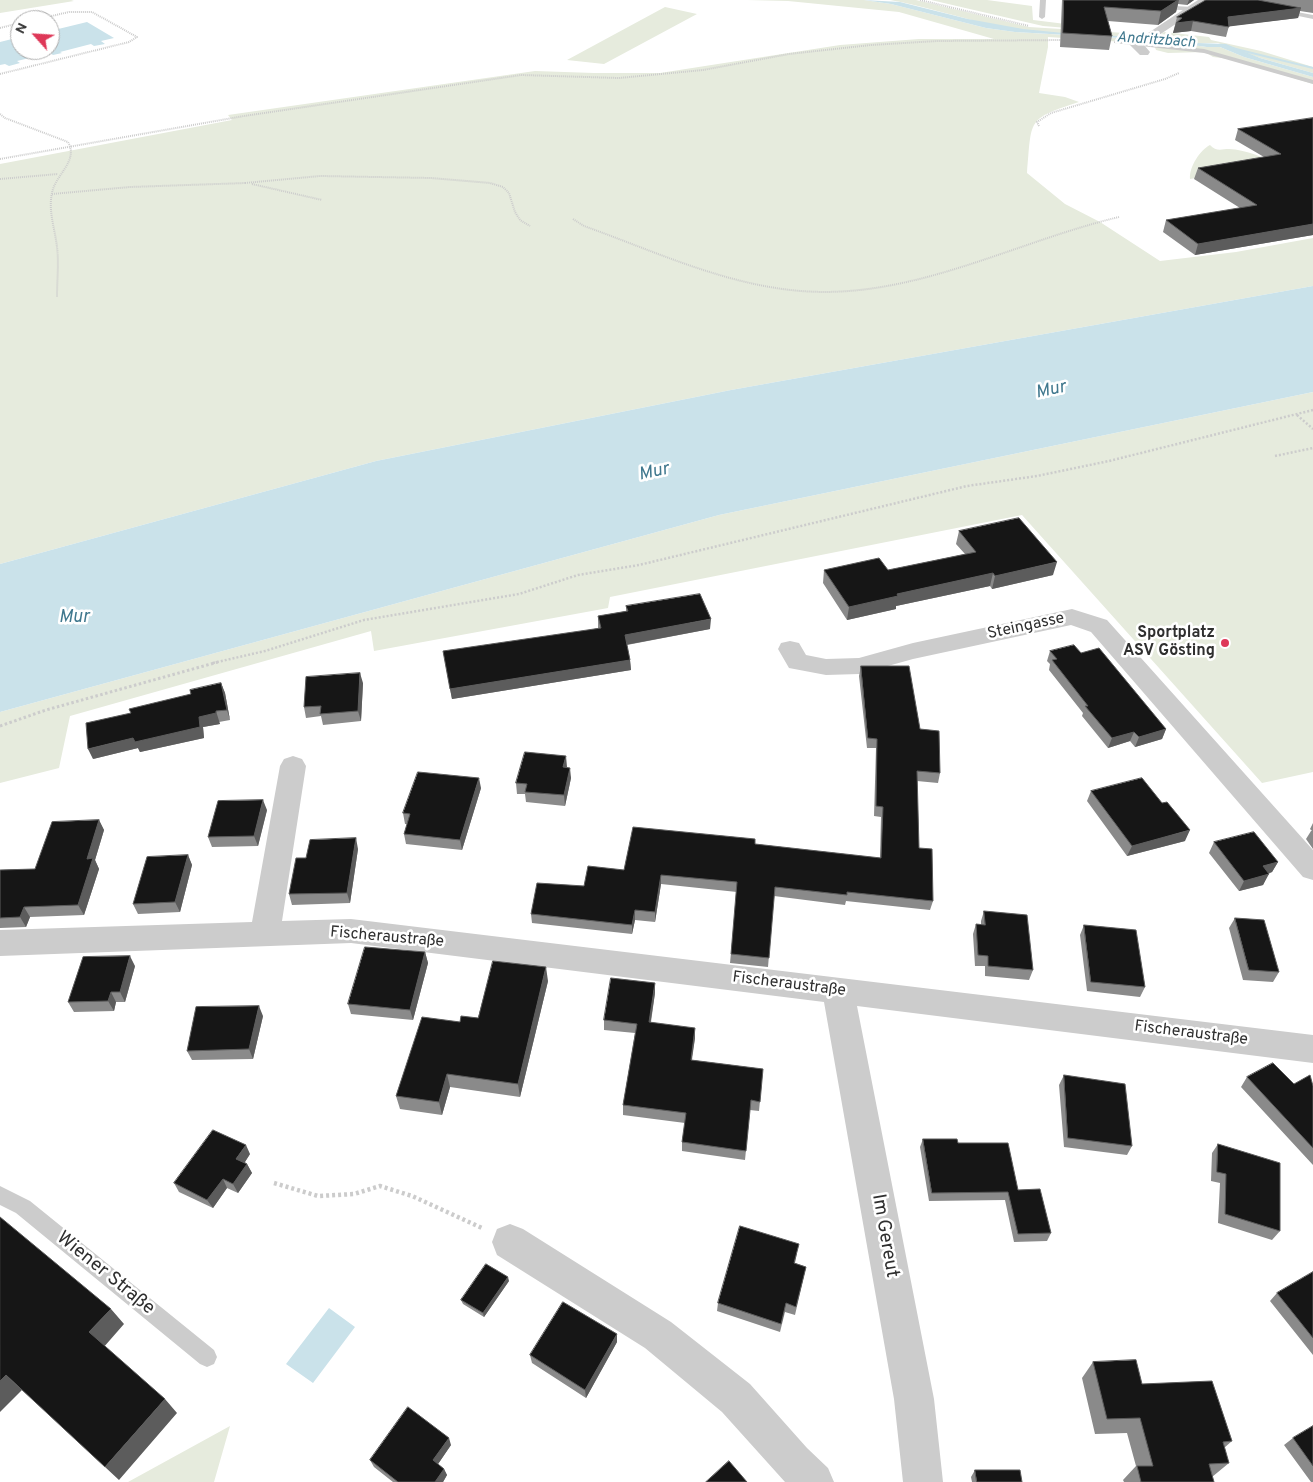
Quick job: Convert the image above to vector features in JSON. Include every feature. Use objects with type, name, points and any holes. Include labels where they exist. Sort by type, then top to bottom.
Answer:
[{"type":"street","points":[[1141,46],[1155,33],[1206,0]]},
{"type":"street","name":"Steingasse","points":[[790,650],[798,662],[826,667],[859,666],[913,651],[1072,617],[1099,626],[1313,869]]},
{"type":"street","points":[[265,934],[292,766]]},
{"type":"street","name":"Fischeraustraße","points":[[0,943],[351,931],[1311,1051]]},
{"type":"street","name":"Im Gereut","points":[[838,991],[914,1399],[923,1482]]},
{"type":"street","points":[[510,1242],[658,1335],[736,1398],[793,1462],[814,1482]]},
{"type":"lane","points":[[1042,17],[1043,0]]},
{"type":"lane","points":[[1155,7],[1192,9]]},
{"type":"lane","points":[[1275,10],[1313,16]]},
{"type":"lane","points":[[1116,42],[1204,51],[1313,82]]},
{"type":"lane","name":"Wiener Straße","points":[[0,1196],[23,1206],[206,1357]]},
{"type":"path","points":[[60,14],[92,12],[137,37],[129,42],[60,59]]},
{"type":"path","points":[[0,159],[244,116],[521,76],[584,78],[660,75],[835,48],[912,42],[985,42],[1043,38],[1116,42]]},
{"type":"path","points":[[0,74],[56,60]]},
{"type":"path","points":[[1039,126],[1038,122],[1051,113],[1165,79],[1178,73]]},
{"type":"path","points":[[0,114],[5,118],[68,142],[71,148],[71,160],[58,174],[49,202],[57,249],[57,298]]},
{"type":"path","points":[[0,179],[58,174]]},
{"type":"path","points":[[52,194],[130,188],[245,183],[320,176],[431,178],[490,183],[503,187],[509,193],[515,212],[520,220],[530,226]]},
{"type":"path","points":[[245,183],[322,200]]},
{"type":"path","points":[[573,219],[584,226],[720,274],[781,288],[824,292],[852,290],[942,272],[1094,223],[1119,218]]},
{"type":"path","points":[[0,726],[46,710],[197,667],[265,651],[364,620],[518,594],[578,575],[639,565],[967,486],[1037,476],[1109,461],[1313,410]]},
{"type":"path","points":[[1296,414],[1313,429]]},
{"type":"path","points":[[1275,456],[1313,448]]},
{"type":"path","points":[[274,1183],[318,1196],[354,1194],[380,1186],[412,1196],[510,1242]]},
{"type":"shaded area","points":[[0,0],[74,1],[10,10],[0,13]]},
{"type":"shaded area","points":[[747,0],[864,0],[891,4],[986,28],[1015,32],[1133,39],[1124,42],[1048,37],[1048,47],[1039,93],[1065,97],[1079,102],[1049,113],[1035,124],[1030,142],[1027,173],[1065,204],[1100,222],[1160,261],[1236,252],[1313,238],[1313,286],[731,390],[376,461],[0,564],[0,164],[232,120],[228,115],[535,71],[660,73],[840,45],[919,39],[994,39],[899,12],[788,1]]},
{"type":"shaded area","points":[[890,0],[916,0],[1029,27],[1141,34],[1136,37],[1100,36],[1012,28]]},
{"type":"shaded area","points":[[931,0],[987,0],[1032,6],[1033,20],[1082,26],[1080,29],[1043,26]]},
{"type":"shaded area","points":[[665,7],[697,14],[604,64],[567,60]]},
{"type":"shaded area","points":[[1164,32],[1209,37],[1211,40],[1261,51],[1313,67],[1313,73],[1260,58],[1218,43],[1197,43],[1158,37]]},
{"type":"shaded area","points":[[1155,40],[1220,47],[1244,57],[1313,77],[1313,84],[1230,59],[1213,57],[1205,52],[1168,53],[1156,50],[1153,42]]},
{"type":"shaded area","points":[[1210,145],[1217,149],[1248,152],[1276,165],[1190,179],[1191,169],[1196,159]]},
{"type":"shaded area","points":[[1313,392],[1313,772],[1262,783],[1022,515],[610,597],[608,608],[374,651],[371,631],[70,716],[59,768],[0,783],[0,712],[719,515]]},
{"type":"shaded area","points":[[230,1426],[214,1482],[128,1482]]},
{"type":"water","points":[[864,0],[900,2],[968,19],[1023,29],[1084,35],[1154,37],[1198,43],[1226,44],[1260,58],[1313,73],[1313,77],[1244,57],[1220,47],[1155,40],[1015,32],[986,28],[891,4]]},
{"type":"water","points":[[87,22],[114,38],[101,41],[105,44],[94,46],[91,44],[60,52],[60,29]]},
{"type":"water","points":[[10,40],[10,60],[21,60],[17,61],[20,63],[9,66],[5,64],[0,65],[0,42]]},
{"type":"water","name":"Mur","points":[[1313,286],[1313,392],[719,515],[0,712],[0,564],[376,461],[731,390]]},
{"type":"water","points":[[329,1308],[355,1327],[313,1383],[286,1364]]},
{"type":"building","points":[[1064,0],[1178,0],[1161,11],[1104,7],[1112,36],[1063,33]]},
{"type":"building","points":[[1206,0],[1258,0],[1301,8],[1228,17],[1229,27],[1193,21],[1176,23],[1182,18],[1177,17]]},
{"type":"building","points":[[1313,118],[1313,224],[1198,244],[1166,220],[1257,205],[1198,168],[1281,154],[1238,129]]},
{"type":"building","points":[[1019,518],[1057,562],[995,576],[993,573],[897,594],[898,596],[849,607],[824,570],[879,558],[888,570],[976,552],[959,531]]},
{"type":"building","points":[[700,594],[711,619],[625,635],[630,660],[450,689],[443,651],[601,628],[598,616],[628,611],[626,606]]},
{"type":"building","points":[[1074,645],[1081,653],[1099,648],[1166,729],[1139,737],[1134,732],[1112,738],[1085,706],[1088,706],[1052,660],[1057,659],[1050,651]]},
{"type":"building","points":[[861,666],[909,666],[920,729],[939,731],[940,773],[917,771],[919,848],[932,849],[933,901],[847,892],[847,895],[775,887],[769,958],[731,954],[737,882],[661,875],[655,912],[635,910],[632,925],[531,914],[537,883],[584,886],[588,866],[624,870],[633,827],[755,839],[755,844],[881,858],[883,807],[876,806],[877,739],[868,738]]},
{"type":"building","points":[[360,673],[358,711],[320,714],[321,706],[304,707],[306,677]]},
{"type":"building","points":[[221,683],[227,710],[216,711],[216,713],[199,717],[200,727],[135,742],[133,738],[88,749],[86,723],[131,713],[129,709],[191,694],[190,690]]},
{"type":"building","points":[[525,752],[566,756],[563,767],[570,768],[564,795],[525,792],[527,784],[516,783]]},
{"type":"building","points":[[418,772],[479,778],[460,840],[404,834],[410,814],[403,813]]},
{"type":"building","points":[[1142,778],[1162,803],[1167,802],[1190,830],[1132,846],[1091,791]]},
{"type":"building","points":[[263,800],[254,836],[208,837],[218,801]]},
{"type":"building","points":[[99,820],[87,859],[93,858],[78,905],[24,907],[20,917],[0,918],[0,870],[35,869],[52,822]]},
{"type":"building","points":[[1254,832],[1278,862],[1263,866],[1269,874],[1244,881],[1214,842]]},
{"type":"building","points":[[356,838],[347,893],[289,894],[296,858],[306,858],[310,840]]},
{"type":"building","points":[[188,855],[175,902],[133,904],[147,857]]},
{"type":"building","points":[[984,911],[1027,915],[1033,970],[988,966],[988,956],[978,955],[976,924],[985,925]]},
{"type":"building","points":[[1235,918],[1264,920],[1279,972],[1249,970]]},
{"type":"building","points":[[1084,925],[1136,930],[1145,987],[1091,982]]},
{"type":"building","points":[[365,947],[425,952],[410,1010],[348,1004]]},
{"type":"building","points":[[130,956],[120,992],[111,992],[108,1001],[68,1002],[83,957]]},
{"type":"building","points":[[493,961],[546,967],[518,1084],[447,1074],[439,1102],[396,1096],[422,1017],[460,1022],[461,1016],[478,1018]]},
{"type":"building","points":[[611,978],[655,983],[649,1022],[695,1028],[691,1060],[763,1069],[760,1102],[751,1100],[746,1151],[682,1142],[686,1113],[623,1105],[637,1024],[604,1020]]},
{"type":"building","points":[[259,1006],[249,1049],[187,1051],[196,1007]]},
{"type":"building","points":[[1273,1063],[1294,1084],[1310,1075],[1313,1086],[1313,1148],[1247,1077]]},
{"type":"building","points":[[1064,1075],[1125,1084],[1132,1146],[1068,1138]]},
{"type":"building","points":[[213,1130],[246,1145],[236,1159],[247,1164],[233,1184],[223,1179],[207,1200],[174,1183]]},
{"type":"building","points":[[923,1139],[957,1139],[958,1143],[1008,1143],[1018,1190],[1040,1189],[1051,1233],[1018,1234],[1008,1192],[932,1193]]},
{"type":"building","points":[[1218,1144],[1280,1163],[1280,1231],[1225,1214],[1226,1174],[1217,1172]]},
{"type":"building","points":[[0,1217],[111,1309],[89,1332],[165,1399],[105,1467],[6,1375],[0,1381]]},
{"type":"building","points":[[740,1226],[799,1244],[794,1263],[806,1267],[796,1307],[786,1303],[781,1324],[718,1303]]},
{"type":"building","points":[[486,1264],[508,1277],[483,1313],[461,1300]]},
{"type":"building","points":[[1313,1272],[1313,1338],[1277,1293]]},
{"type":"building","points":[[563,1302],[617,1334],[585,1390],[530,1355]]},
{"type":"building","points":[[1136,1360],[1142,1384],[1212,1381],[1232,1441],[1223,1442],[1229,1463],[1209,1464],[1214,1482],[1141,1482],[1137,1466],[1153,1466],[1140,1418],[1107,1419],[1093,1362]]},
{"type":"building","points":[[408,1407],[449,1438],[433,1460],[444,1469],[435,1482],[398,1482],[370,1460]]},
{"type":"building","points":[[1313,1426],[1313,1466],[1293,1438]]},
{"type":"building","points":[[729,1461],[747,1482],[706,1482]]},
{"type":"building","points":[[975,1470],[1020,1470],[1022,1482],[977,1482]]},
{"type":"waterway","points":[[1224,46],[1313,68]]},
{"type":"place","name":"Sportplatz ASV Gösting","points":[[1225,643]]},
{"type":"water label","name":"Andritzbach","points":[[1156,41]]}]
